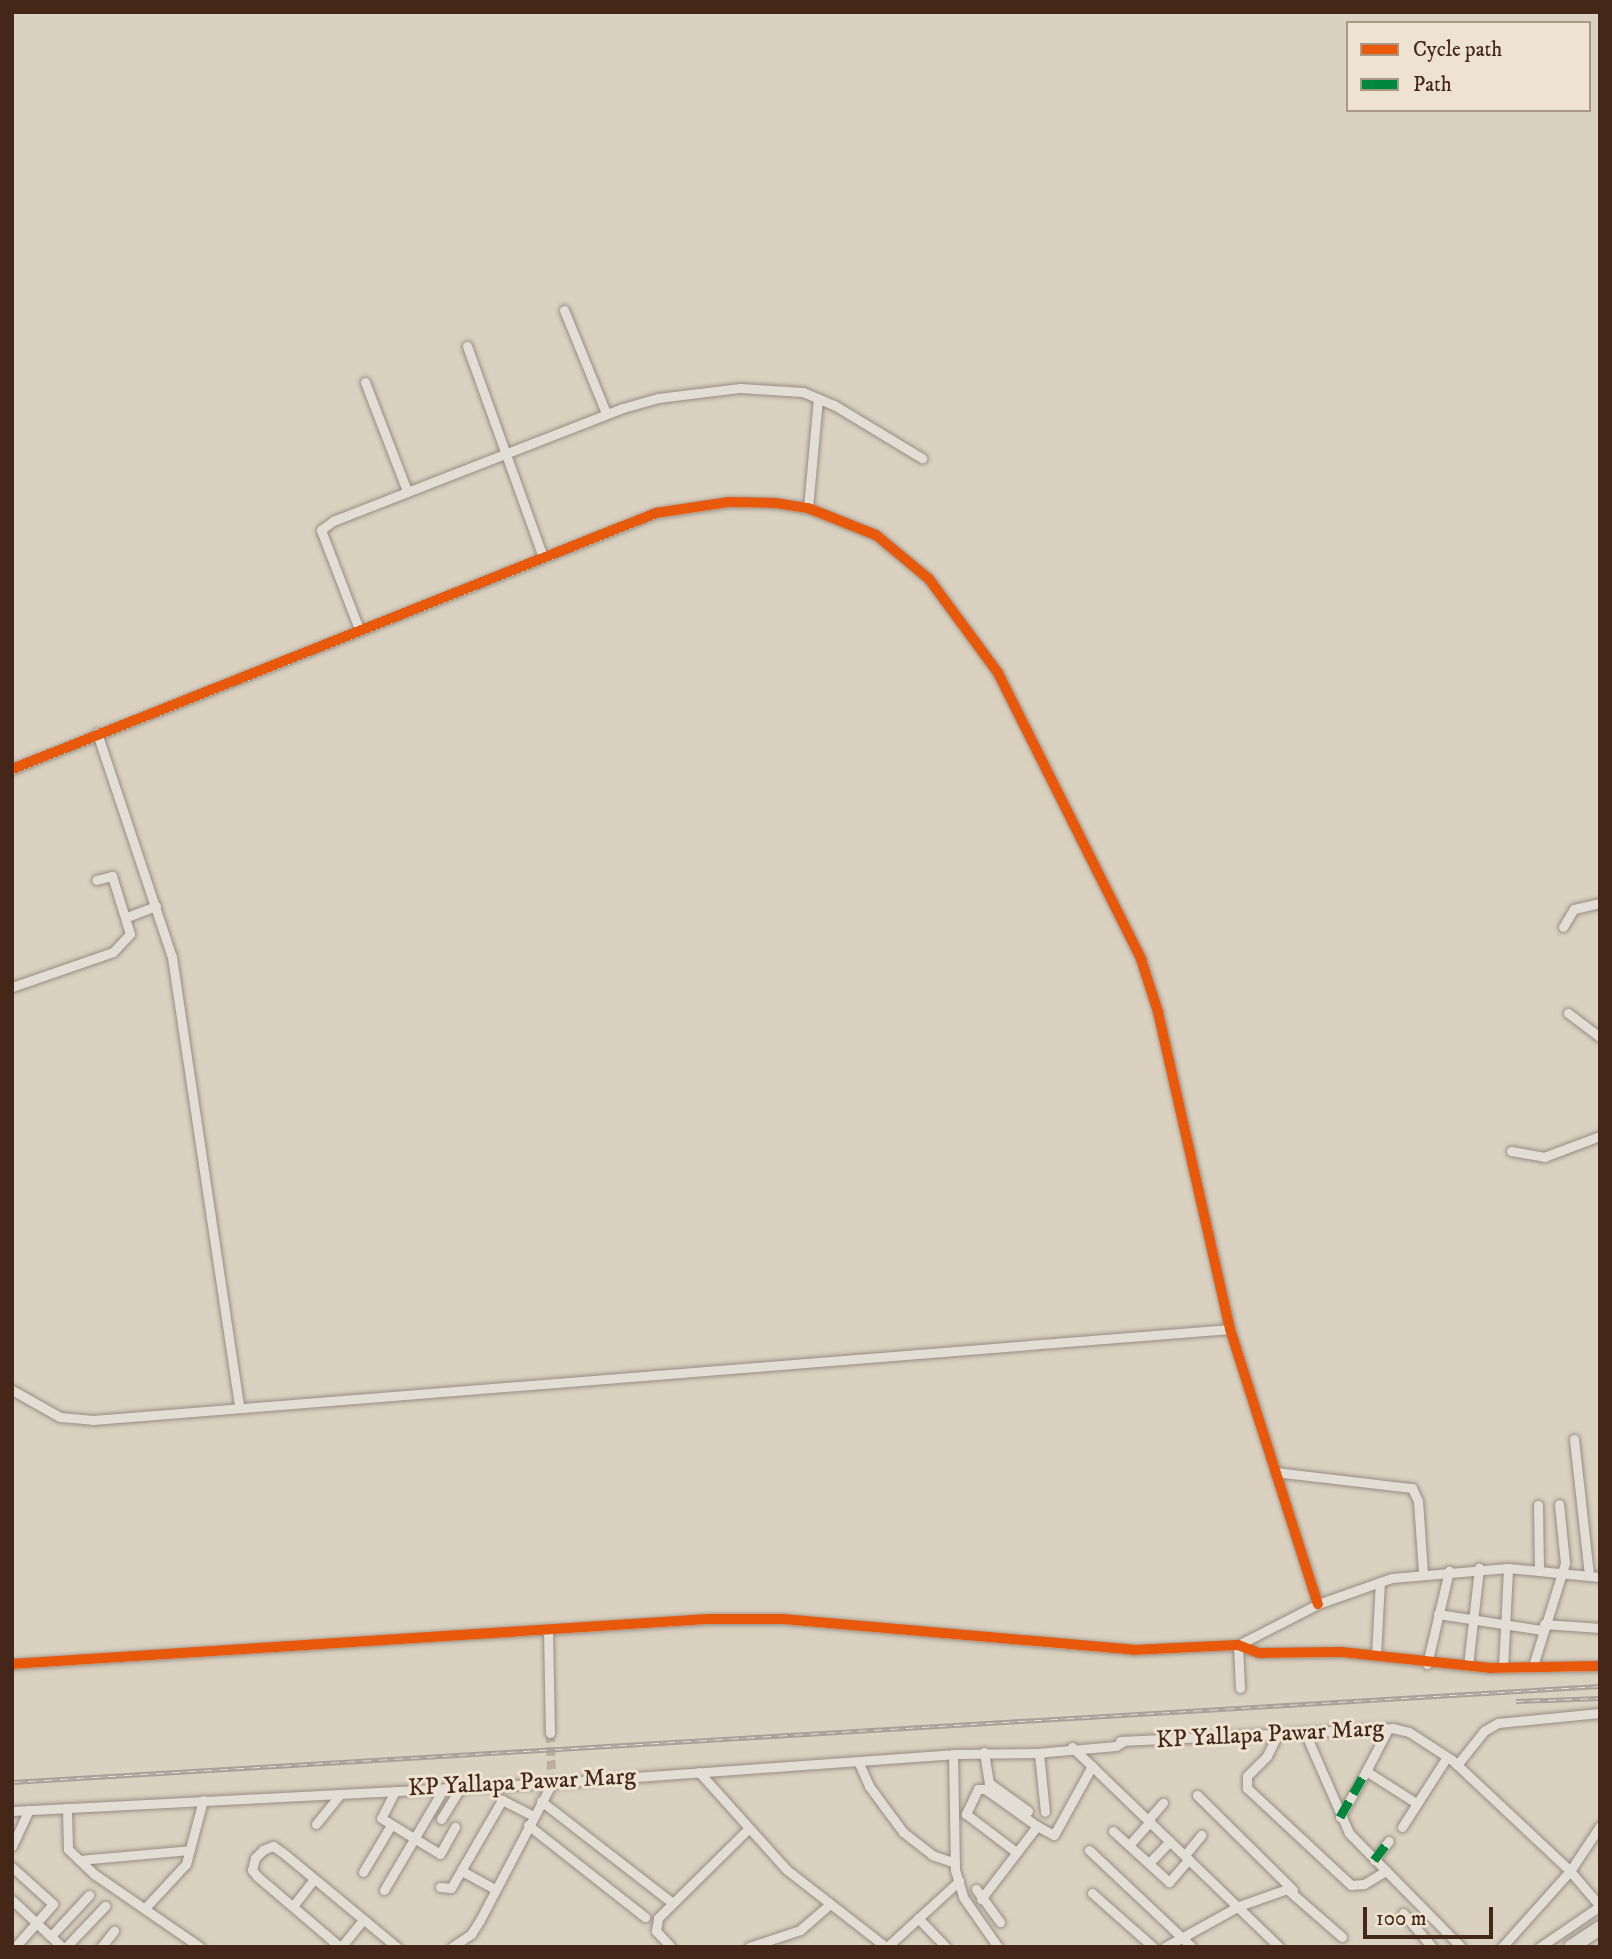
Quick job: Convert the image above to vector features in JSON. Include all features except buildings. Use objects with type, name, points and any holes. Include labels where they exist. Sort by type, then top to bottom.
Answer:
[{"type":"highway","points":[[1571,1947],[1600,1928]]},
{"type":"street","points":[[564,310],[607,413]]},
{"type":"street","points":[[467,346],[544,556]]},
{"type":"street","points":[[365,382],[407,491]]},
{"type":"street","points":[[359,629],[321,530],[333,521],[607,413],[658,398],[740,388],[781,389],[818,398],[922,457]]},
{"type":"street","points":[[808,508],[818,398]]},
{"type":"street","points":[[12,769],[544,556],[687,506],[729,502],[808,508],[876,535],[908,558],[963,621],[1023,716],[1114,900],[1150,985],[1230,1329],[1318,1604]]},
{"type":"street","points":[[97,733],[172,957],[239,1406]]},
{"type":"street","points":[[12,987],[113,951],[130,934],[127,917],[112,876],[96,880]]},
{"type":"street","points":[[1563,927],[1574,909],[1600,903]]},
{"type":"street","points":[[127,917],[156,906]]},
{"type":"street","points":[[1568,1013],[1600,1037]]},
{"type":"street","points":[[1511,1151],[1544,1157],[1600,1136]]},
{"type":"street","points":[[12,1390],[41,1409],[75,1420],[1230,1329]]},
{"type":"street","points":[[1238,1645],[1318,1604],[1380,1582],[1423,1572],[1539,1568],[1595,1576],[1574,1439]]},
{"type":"street","points":[[1275,1472],[1412,1488],[1418,1501],[1423,1572]]},
{"type":"street","points":[[1533,1666],[1542,1627],[1563,1571],[1559,1504]]},
{"type":"street","points":[[1538,1506],[1539,1568]]},
{"type":"street","points":[[1468,1666],[1479,1568]]},
{"type":"street","points":[[1503,1668],[1508,1568]]},
{"type":"street","points":[[1427,1664],[1449,1571]]},
{"type":"street","points":[[1376,1655],[1380,1582]]},
{"type":"street","points":[[1438,1614],[1472,1622],[1600,1628]]},
{"type":"street","points":[[12,1664],[548,1629],[782,1619],[1134,1650],[1238,1645],[1259,1653],[1376,1655],[1427,1664],[1503,1668],[1600,1666]]},
{"type":"street","points":[[548,1629],[550,1733]]},
{"type":"street","points":[[1238,1645],[1240,1688]]},
{"type":"street","points":[[1457,1765],[1484,1731],[1498,1723],[1600,1713]]},
{"type":"street","points":[[1340,1817],[1388,1729]]},
{"type":"street","name":"KP Yallapa Pawar Marg","points":[[12,1811],[552,1783],[984,1752],[1035,1752],[1124,1741],[1242,1733],[1277,1736],[1388,1729],[1409,1732],[1457,1765],[1570,1871],[1600,1906]]},
{"type":"street","points":[[1306,1735],[1340,1817],[1374,1860],[1461,1947]]},
{"type":"street","points":[[1277,1736],[1266,1756],[1247,1776],[1247,1788],[1351,1885],[1364,1884],[1386,1871]]},
{"type":"street","points":[[1073,1748],[1279,1947]]},
{"type":"street","points":[[984,1752],[989,1783],[1028,1811]]},
{"type":"street","points":[[1035,1752],[1045,1812]]},
{"type":"street","points":[[953,1754],[955,1863],[958,1881],[982,1929],[998,1947]]},
{"type":"street","points":[[1402,1827],[1447,1757]]},
{"type":"street","points":[[858,1761],[869,1786],[903,1832],[932,1855],[955,1863]]},
{"type":"street","points":[[1016,1852],[966,1814],[978,1789],[985,1789],[1054,1835],[1092,1766]]},
{"type":"street","points":[[1366,1771],[1416,1803]]},
{"type":"street","points":[[699,1772],[747,1830],[829,1905],[886,1947],[958,1881]]},
{"type":"street","points":[[452,1947],[471,1934],[552,1783]]},
{"type":"street","points":[[384,1889],[444,1788]]},
{"type":"street","points":[[441,1819],[460,1788]]},
{"type":"street","points":[[395,1791],[381,1818],[414,1839],[440,1854],[455,1827]]},
{"type":"street","points":[[316,1824],[340,1794]]},
{"type":"street","points":[[1197,1795],[1342,1937]]},
{"type":"street","points":[[146,1907],[176,1879],[190,1850],[203,1800]]},
{"type":"street","points":[[440,1887],[449,1890],[502,1800],[531,1821],[645,1917]]},
{"type":"street","points":[[541,1801],[671,1902]]},
{"type":"street","points":[[1129,1845],[1163,1803]]},
{"type":"street","points":[[67,1808],[68,1849],[79,1860],[200,1947]]},
{"type":"street","points":[[12,1846],[29,1810]]},
{"type":"street","points":[[363,1872],[391,1825]]},
{"type":"street","points":[[981,1899],[1037,1826]]},
{"type":"street","points":[[1502,1947],[1570,1871],[1600,1826]]},
{"type":"street","points":[[671,1947],[656,1928],[671,1902],[747,1830]]},
{"type":"street","points":[[1113,1831],[1169,1882],[1201,1835]]},
{"type":"street","points":[[1149,1863],[1170,1841]]},
{"type":"street","points":[[1374,1860],[1389,1841]]},
{"type":"street","points":[[363,1920],[340,1947],[257,1876],[252,1870],[255,1858],[273,1846],[397,1947]]},
{"type":"street","points":[[79,1860],[190,1850]]},
{"type":"street","points":[[1089,1850],[1192,1947]]},
{"type":"street","points":[[12,1867],[53,1904],[15,1942]]},
{"type":"street","points":[[462,1871],[495,1889]]},
{"type":"street","points":[[293,1906],[314,1879]]},
{"type":"street","points":[[976,1889],[1000,1922]]},
{"type":"street","points":[[1165,1947],[1238,1906],[1279,1890],[1296,1894]]},
{"type":"street","points":[[1092,1893],[1153,1947]]},
{"type":"street","points":[[51,1937],[89,1895]]},
{"type":"street","points":[[12,1900],[64,1947],[105,1906]]},
{"type":"street","points":[[749,1947],[800,1930],[829,1905]]},
{"type":"street","points":[[1540,1947],[1600,1906]]},
{"type":"street","points":[[1403,1913],[1432,1947]]},
{"type":"street","points":[[918,1918],[946,1947]]},
{"type":"street","points":[[101,1947],[114,1931]]},
{"type":"street","points":[[181,1947],[190,1938]]},
{"type":"tunnel","points":[[550,1733],[552,1783]]},
{"type":"railway","points":[[12,1782],[1600,1686]]},
{"type":"railway","points":[[1516,1701],[1600,1698]]},
{"type":"marked path","points":[[1340,1817],[1366,1771]]},
{"type":"marked path","points":[[1374,1860],[1389,1841]]},
{"type":"cycle path","points":[[12,769],[656,513],[729,502],[775,503],[808,508],[876,535],[929,579],[998,673],[1141,959],[1158,1012],[1230,1329],[1318,1604]]},
{"type":"cycle path","points":[[12,1664],[709,1619],[782,1619],[1134,1650],[1238,1645],[1259,1653],[1341,1652],[1490,1668],[1600,1666]]}]
